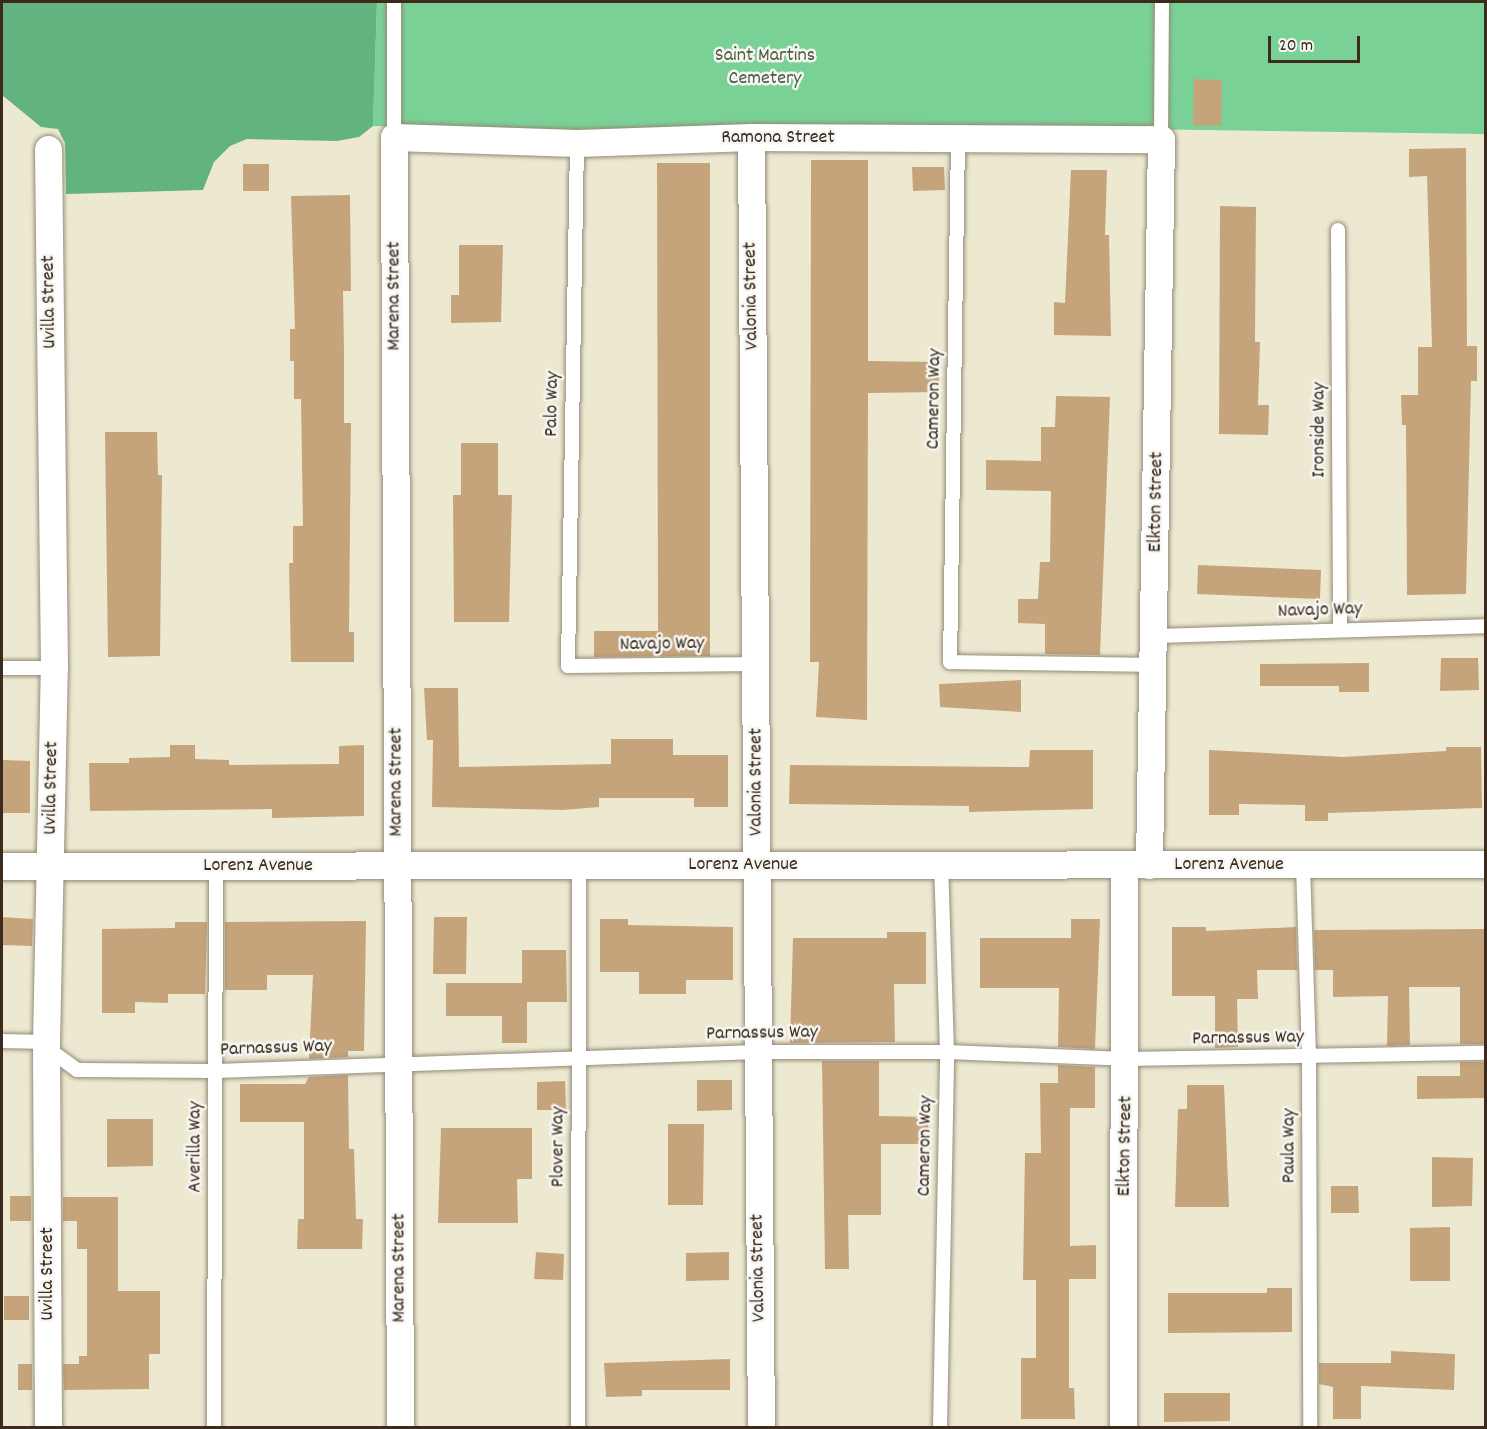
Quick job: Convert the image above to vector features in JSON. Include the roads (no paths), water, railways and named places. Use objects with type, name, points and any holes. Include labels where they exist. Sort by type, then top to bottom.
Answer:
[{"type":"street","name":"Ramona Street","points":[[394,137],[577,143],[751,137],[1161,139]]},
{"type":"street","name":"Marena Street","points":[[394,137],[400,1428]]},
{"type":"street","name":"Valonia Street","points":[[751,137],[757,664],[757,1052],[761,1428]]},
{"type":"street","name":"Elkton Street","points":[[1123,1428],[1126,1059],[1137,865],[1155,636],[1161,139]]},
{"type":"street","name":"Uvilla Street","points":[[48,149],[54,668],[47,1045],[48,1428]]},
{"type":"street","name":"Lorenz Avenue","points":[[2,866],[397,868],[1485,864]]},
{"type":"lane","points":[[394,2],[394,137]]},
{"type":"lane","points":[[1161,139],[1162,2]]},
{"type":"lane","name":"Cameron Way","points":[[958,138],[950,662],[1154,665]]},
{"type":"lane","name":"Palo Way","points":[[568,666],[577,143]]},
{"type":"lane","name":"Ironside Way","points":[[1338,230],[1340,630]]},
{"type":"lane","name":"Navajo Way","points":[[1155,636],[1485,626]]},
{"type":"lane","name":"Navajo Way","points":[[568,666],[757,664]]},
{"type":"lane","points":[[2,668],[54,668]]},
{"type":"lane","name":"Cameron Way","points":[[940,1428],[947,1052],[941,865]]},
{"type":"lane","name":"Paula Way","points":[[1303,865],[1309,1058],[1310,1428]]},
{"type":"lane","name":"Averilla Way","points":[[214,1428],[216,866]]},
{"type":"lane","name":"Plover Way","points":[[578,1428],[579,866]]},
{"type":"lane","points":[[2,1041],[47,1045]]},
{"type":"lane","name":"Parnassus Way","points":[[47,1045],[77,1070],[216,1071],[757,1052],[947,1052],[1126,1059],[1309,1058],[1485,1053]]},
{"type":"park label","name":"Saint Martins Cemetery","points":[[765,68]]}]
